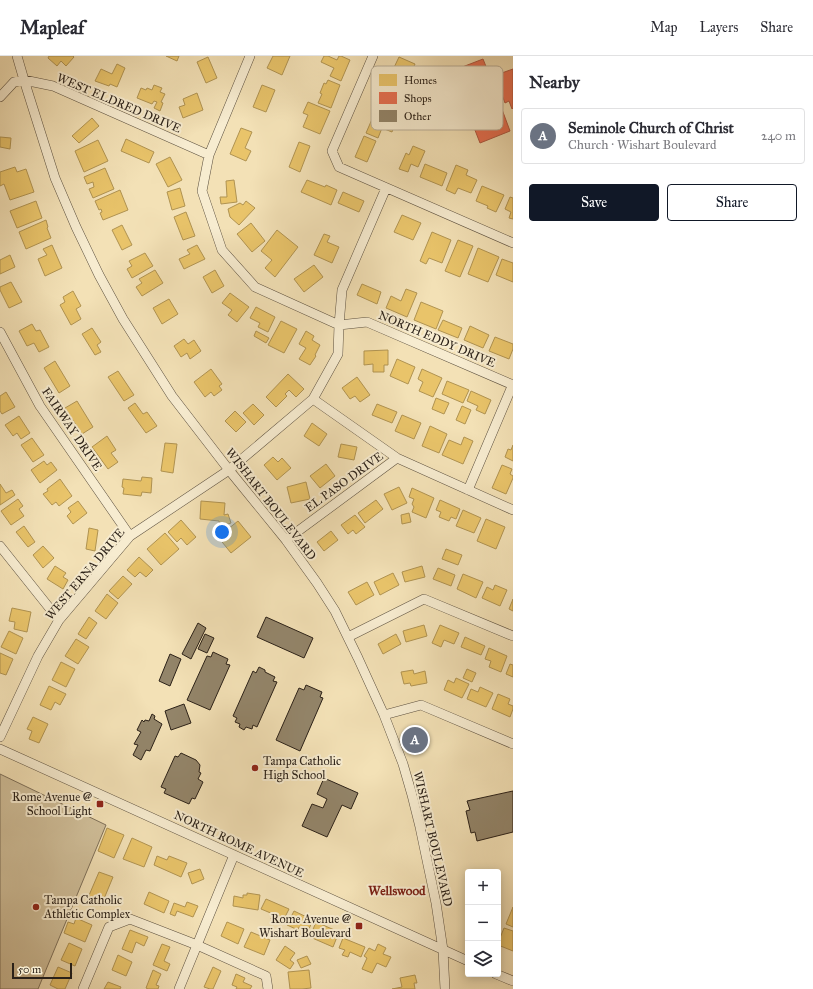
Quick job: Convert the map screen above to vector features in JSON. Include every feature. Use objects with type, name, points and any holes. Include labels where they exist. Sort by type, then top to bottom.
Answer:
[{"type":"street","name":"WISHART BOULEVARD","points":[[17,56],[55,178],[99,275],[123,319],[172,396],[229,470],[286,540],[317,583],[335,611],[384,715],[403,764],[420,827],[436,903],[443,950],[444,989]]},
{"type":"street","points":[[250,56],[209,155],[202,191],[222,250],[255,287],[339,325]]},
{"type":"street","points":[[373,56],[332,151],[339,167],[513,243]]},
{"type":"street","points":[[0,97],[14,82],[24,80]]},
{"type":"street","name":"WEST ELDRED DRIVE","points":[[24,80],[53,86],[209,155]]},
{"type":"street","name":"WEST ERNA DRIVE","points":[[0,736],[38,656],[59,620],[130,536],[229,470],[313,399],[338,354],[342,290],[386,188]]},
{"type":"street","name":"NORTH EDDY DRIVE","points":[[339,325],[367,322],[513,385]]},
{"type":"street","name":"FAIRWAY DRIVE","points":[[0,332],[40,406],[130,536]]},
{"type":"street","points":[[468,490],[513,385]]},
{"type":"street","points":[[313,399],[397,458],[513,510]]},
{"type":"street","name":"EL PASO DRIVE","points":[[286,540],[397,458]]},
{"type":"street","points":[[0,546],[59,620]]},
{"type":"street","points":[[348,637],[424,599],[513,636]]},
{"type":"street","points":[[384,715],[421,705],[513,744]]},
{"type":"street","name":"NORTH ROME AVENUE","points":[[0,749],[465,961]]},
{"type":"street","points":[[179,989],[234,855]]},
{"type":"street","points":[[84,989],[109,927],[130,919],[197,945],[266,976],[268,989]]},
{"type":"street","points":[[501,976],[513,981]]},
{"type":"shaded area","name":"Tampa Catholic Athletic Complex","points":[[0,774],[106,825],[38,989],[0,989]]},
{"type":"building: Homes","points":[[49,56],[74,57],[66,66],[61,61],[57,66],[48,58]]},
{"type":"building: Homes","points":[[166,56],[179,56],[177,61]]},
{"type":"building: Homes","points":[[273,56],[290,56],[282,75],[267,68]]},
{"type":"building: Homes","points":[[324,56],[337,60],[339,56],[341,56],[350,60],[341,81],[330,76],[334,68],[321,62]]},
{"type":"building: Homes","points":[[208,57],[217,78],[206,83],[197,62]]},
{"type":"building: Homes","points":[[399,57],[415,64],[414,66],[395,66]]},
{"type":"building: Homes","points":[[117,64],[125,68],[117,87],[95,81],[101,69],[112,74]]},
{"type":"building: Homes","points":[[328,80],[340,85],[331,108],[318,103],[322,94],[320,93],[324,83],[326,84]]},
{"type":"building: Homes","points":[[154,85],[162,88],[160,92],[165,94],[161,102],[163,103],[160,111],[154,108],[157,102],[154,101],[152,104],[137,98],[141,88],[152,90]]},
{"type":"building: Homes","points":[[262,85],[275,90],[266,112],[253,107]]},
{"type":"building: Homes","points":[[197,93],[203,110],[183,118],[179,107],[185,105],[183,99]]},
{"type":"building: Homes","points":[[308,102],[330,111],[320,134],[303,127],[308,115],[303,113]]},
{"type":"building: Homes","points":[[92,118],[99,126],[79,143],[72,136]]},
{"type":"building: Homes","points":[[371,122],[371,130],[381,130],[378,138],[366,133]]},
{"type":"building: Homes","points":[[241,128],[252,132],[245,148],[251,151],[246,161],[230,154]]},
{"type":"building: Homes","points":[[364,136],[376,141],[367,162],[355,157]]},
{"type":"building: Homes","points":[[0,137],[11,138],[10,149],[0,147]]},
{"type":"building: Homes","points":[[126,139],[154,152],[149,163],[121,151]]},
{"type":"building: Homes","points":[[98,140],[108,161],[84,172],[75,151]]},
{"type":"building: Homes","points":[[299,142],[310,146],[300,172],[289,167]]},
{"type":"building: Homes","points":[[413,146],[425,151],[418,167],[411,164],[408,172],[399,169],[406,153],[409,155]]},
{"type":"building: Homes","points":[[170,157],[182,180],[168,187],[156,164]]},
{"type":"building: Homes","points":[[425,164],[447,173],[442,186],[420,177]]},
{"type":"building: Homes","points":[[456,165],[468,170],[466,175],[477,180],[471,193],[458,188],[455,194],[446,190]]},
{"type":"building: Homes","points":[[15,167],[17,172],[26,169],[34,192],[10,200],[4,184],[0,186],[0,172]]},
{"type":"building: Homes","points":[[105,168],[114,189],[93,198],[89,189],[94,187],[93,182],[87,184],[84,177]]},
{"type":"building: Homes","points":[[234,180],[237,202],[221,204],[220,197],[227,197],[226,181]]},
{"type":"building: Homes","points":[[307,180],[325,187],[326,185],[337,190],[331,205],[301,192]]},
{"type":"building: Homes","points":[[482,186],[504,195],[496,212],[487,208],[488,206],[476,201]]},
{"type":"building: Homes","points":[[180,188],[185,206],[172,210],[167,192]]},
{"type":"building: Homes","points":[[120,190],[128,210],[103,220],[100,213],[102,212],[101,209],[99,210],[95,201]]},
{"type":"building: Homes","points":[[343,192],[364,201],[359,212],[338,203]]},
{"type":"building: Homes","points":[[510,197],[513,198],[513,219],[509,218],[511,212],[505,209]]},
{"type":"building: Homes","points":[[36,201],[42,218],[17,228],[10,211]]},
{"type":"building: Homes","points":[[246,201],[255,208],[239,225],[230,217],[228,209],[240,203],[243,205]]},
{"type":"building: Homes","points":[[186,212],[195,236],[183,240],[174,217]]},
{"type":"building: Homes","points":[[402,215],[421,223],[413,240],[394,232]]},
{"type":"building: Homes","points":[[46,220],[51,238],[26,249],[19,232]]},
{"type":"building: Homes","points":[[251,223],[265,241],[252,252],[237,234]]},
{"type":"building: Homes","points":[[122,225],[132,245],[122,250],[112,230]]},
{"type":"building: Homes","points":[[277,230],[298,247],[275,277],[265,268],[272,260],[261,251]]},
{"type":"building: Homes","points":[[432,232],[451,240],[442,263],[429,258],[426,264],[420,261]]},
{"type":"building: Homes","points":[[324,234],[330,236],[327,242],[339,247],[332,263],[314,255]]},
{"type":"building: Homes","points":[[458,240],[473,246],[460,277],[445,271]]},
{"type":"building: Homes","points":[[52,245],[62,268],[45,276],[38,259],[47,255],[43,249]]},
{"type":"building: Homes","points":[[197,245],[205,259],[184,269],[179,259],[190,254],[187,250]]},
{"type":"building: Homes","points":[[478,248],[499,257],[488,282],[468,274]]},
{"type":"building: Homes","points":[[145,253],[153,266],[132,278],[127,269],[132,266],[129,261]]},
{"type":"building: Homes","points":[[10,255],[15,267],[0,274],[0,260]]},
{"type":"building: Homes","points":[[502,259],[513,263],[513,282],[496,275]]},
{"type":"building: Homes","points":[[314,265],[323,277],[304,292],[294,279]]},
{"type":"building: Homes","points":[[155,270],[163,283],[142,296],[136,287],[142,283],[139,279]]},
{"type":"building: Homes","points":[[215,270],[224,286],[212,293],[203,277]]},
{"type":"building: Homes","points":[[11,282],[22,302],[9,308],[0,287]]},
{"type":"building: Homes","points":[[362,284],[381,292],[377,304],[357,295]]},
{"type":"building: Homes","points":[[406,289],[417,293],[407,317],[386,308],[391,296],[401,301]]},
{"type":"building: Homes","points":[[73,291],[81,306],[76,309],[81,319],[71,325],[60,305],[65,302],[63,297]]},
{"type":"building: Homes","points":[[230,293],[249,307],[237,322],[228,315],[232,310],[222,303]]},
{"type":"building: Homes","points":[[169,299],[178,314],[162,324],[153,308]]},
{"type":"building: Homes","points":[[421,302],[443,311],[436,329],[414,320]]},
{"type":"building: Homes","points":[[256,307],[275,317],[268,332],[258,327],[260,323],[250,318]]},
{"type":"building: Homes","points":[[443,320],[462,328],[458,338],[438,330]]},
{"type":"building: Homes","points":[[281,321],[297,329],[284,353],[268,345]]},
{"type":"building: Homes","points":[[32,324],[36,331],[40,330],[49,347],[39,352],[34,343],[27,346],[19,331]]},
{"type":"building: Homes","points":[[470,326],[489,335],[483,348],[464,340]]},
{"type":"building: Homes","points":[[92,328],[101,342],[97,345],[101,352],[95,355],[82,334]]},
{"type":"building: Homes","points":[[256,331],[269,338],[266,343],[254,336]]},
{"type":"building: Homes","points":[[306,331],[314,336],[312,340],[320,345],[315,355],[316,356],[310,365],[299,359],[306,348],[299,344]]},
{"type":"building: Homes","points":[[495,337],[513,344],[513,349],[509,359],[489,351]]},
{"type":"building: Homes","points":[[184,339],[188,344],[194,340],[201,351],[190,359],[187,353],[181,357],[174,346]]},
{"type":"building: Homes","points":[[388,350],[388,365],[384,365],[384,372],[373,372],[373,364],[364,365],[364,351]]},
{"type":"building: Homes","points":[[397,359],[415,367],[408,384],[390,376]]},
{"type":"building: Homes","points":[[55,361],[70,386],[59,393],[44,368]]},
{"type":"building: Homes","points":[[211,369],[222,384],[219,386],[222,390],[214,396],[211,392],[205,397],[194,382]]},
{"type":"building: Homes","points":[[422,369],[442,378],[433,397],[419,391],[423,382],[418,379]]},
{"type":"building: Homes","points":[[118,371],[134,395],[124,401],[108,377]]},
{"type":"building: Homes","points":[[288,374],[304,389],[296,397],[289,390],[285,394],[287,396],[276,407],[266,397]]},
{"type":"building: Homes","points":[[357,377],[370,395],[360,402],[355,396],[350,399],[342,388]]},
{"type":"building: Homes","points":[[447,381],[469,390],[463,403],[442,394]]},
{"type":"building: Homes","points":[[471,391],[491,400],[485,414],[476,410],[478,406],[467,401]]},
{"type":"building: Homes","points":[[6,392],[15,407],[2,414],[0,411],[0,396]]},
{"type":"building: Homes","points":[[436,398],[449,403],[444,414],[432,409]]},
{"type":"building: Homes","points":[[77,401],[93,427],[82,434],[65,408]]},
{"type":"building: Homes","points":[[135,403],[143,414],[147,412],[157,426],[146,433],[128,408]]},
{"type":"building: Homes","points":[[253,404],[264,415],[254,425],[243,413]]},
{"type":"building: Homes","points":[[377,404],[397,412],[392,423],[372,415]]},
{"type":"building: Homes","points":[[462,406],[471,410],[465,424],[456,420]]},
{"type":"building: Homes","points":[[235,411],[246,422],[236,432],[225,421]]},
{"type":"building: Homes","points":[[402,415],[421,423],[414,439],[395,431]]},
{"type":"building: Homes","points":[[19,416],[30,433],[21,439],[17,433],[13,436],[5,425]]},
{"type":"building: Homes","points":[[312,423],[327,434],[319,446],[304,436]]},
{"type":"building: Homes","points":[[430,426],[447,434],[439,453],[422,446]]},
{"type":"building: Homes","points":[[107,436],[116,450],[111,453],[118,462],[108,469],[92,447]]},
{"type":"building: Homes","points":[[464,437],[473,441],[463,464],[442,455],[449,440],[461,445]]},
{"type":"building: Homes","points":[[32,438],[44,455],[33,462],[21,445]]},
{"type":"building: Homes","points":[[165,443],[177,444],[173,473],[161,471]]},
{"type":"building: Homes","points":[[341,444],[357,447],[354,460],[338,457]]},
{"type":"building: Homes","points":[[513,445],[513,461],[505,457],[508,449],[511,450]]},
{"type":"building: Homes","points":[[273,457],[278,462],[282,458],[291,468],[277,480],[264,465]]},
{"type":"building: Homes","points":[[44,461],[47,465],[51,462],[57,470],[40,483],[31,470]]},
{"type":"building: Homes","points":[[326,464],[335,476],[320,488],[310,476]]},
{"type":"building: Homes","points":[[502,465],[512,469],[510,474],[513,476],[506,494],[492,488]]},
{"type":"building: Homes","points":[[142,477],[152,478],[151,493],[142,492],[141,496],[123,494],[123,479],[141,481]]},
{"type":"building: Homes","points":[[60,479],[72,496],[59,506],[56,502],[52,505],[43,494]]},
{"type":"building: Homes","points":[[306,482],[310,499],[291,503],[287,487]]},
{"type":"building: Homes","points":[[0,484],[6,493],[12,490],[15,495],[0,505]]},
{"type":"building: Homes","points":[[399,487],[407,503],[392,510],[384,494]]},
{"type":"building: Homes","points":[[412,488],[434,498],[426,518],[412,512],[414,507],[412,504],[414,499],[409,497]]},
{"type":"building: Homes","points":[[18,499],[23,506],[19,509],[24,516],[11,525],[1,511]]},
{"type":"building: Homes","points":[[376,500],[383,509],[365,523],[358,513]]},
{"type":"building: Homes","points":[[440,500],[460,509],[456,519],[451,517],[449,521],[439,517],[441,512],[436,510]]},
{"type":"building: Homes","points":[[78,501],[87,513],[73,524],[67,516],[71,512],[68,508]]},
{"type":"building: Homes","points":[[201,501],[225,503],[224,515],[228,514],[231,523],[220,527],[219,521],[200,519]]},
{"type":"building: Homes","points":[[463,510],[481,518],[474,533],[456,526]]},
{"type":"building: Homes","points":[[409,513],[411,522],[402,524],[401,515]]},
{"type":"building: Homes","points":[[355,515],[365,527],[356,534],[353,530],[348,534],[341,525]]},
{"type":"building: Homes","points":[[486,519],[505,527],[496,549],[477,541]]},
{"type":"building: Homes","points":[[181,520],[196,537],[187,545],[181,538],[177,542],[168,532]]},
{"type":"building: Homes","points":[[238,521],[251,537],[231,553],[218,537]]},
{"type":"building: Homes","points":[[24,526],[35,542],[28,547],[16,532]]},
{"type":"building: Homes","points":[[89,528],[98,530],[95,551],[86,549]]},
{"type":"building: Homes","points":[[331,531],[338,540],[324,551],[317,542]]},
{"type":"building: Homes","points":[[165,533],[179,549],[161,565],[147,549]]},
{"type":"building: Homes","points":[[43,546],[54,558],[43,568],[33,555]]},
{"type":"building: Homes","points":[[446,549],[462,555],[458,565],[442,559]]},
{"type":"building: Homes","points":[[139,557],[153,570],[146,577],[140,572],[135,577],[127,570]]},
{"type":"building: Homes","points":[[55,566],[66,573],[63,577],[68,580],[63,589],[47,579]]},
{"type":"building: Homes","points":[[422,566],[425,577],[405,582],[402,572]]},
{"type":"building: Homes","points":[[438,568],[455,575],[451,586],[433,579]]},
{"type":"building: Homes","points":[[393,573],[399,585],[380,595],[374,582]]},
{"type":"building: Homes","points":[[463,574],[483,582],[476,598],[457,589]]},
{"type":"building: Homes","points":[[123,576],[132,584],[118,599],[109,591]]},
{"type":"building: Homes","points":[[367,582],[374,595],[356,605],[348,592]]},
{"type":"building: Homes","points":[[495,585],[507,590],[500,606],[482,598],[487,587],[493,590]]},
{"type":"building: Homes","points":[[107,594],[118,603],[106,619],[95,611]]},
{"type":"building: Homes","points":[[513,599],[513,611],[509,609]]},
{"type":"building: Homes","points":[[12,608],[31,612],[27,632],[14,629],[15,622],[9,621]]},
{"type":"building: Homes","points":[[89,617],[97,623],[86,639],[78,634]]},
{"type":"building: Homes","points":[[424,625],[427,636],[406,642],[403,631]]},
{"type":"building: Homes","points":[[440,625],[459,633],[454,644],[444,640],[441,647],[432,643]]},
{"type":"building: Homes","points":[[9,631],[23,638],[16,654],[1,647]]},
{"type":"building: Homes","points":[[396,634],[401,644],[383,654],[378,644]]},
{"type":"building: Homes","points":[[465,637],[485,646],[481,655],[461,647]]},
{"type":"building: Homes","points":[[76,639],[89,647],[78,664],[65,656]]},
{"type":"building: Homes","points":[[489,648],[507,656],[501,672],[489,667],[491,661],[485,659]]},
{"type":"building: Homes","points":[[0,653],[13,659],[6,675],[0,673]]},
{"type":"building: Homes","points":[[61,662],[75,669],[66,687],[52,680]]},
{"type":"building: Homes","points":[[510,664],[513,665],[513,677],[506,674]]},
{"type":"building: Homes","points":[[467,669],[476,673],[472,682],[463,678]]},
{"type":"building: Homes","points":[[413,670],[414,674],[425,671],[427,683],[411,686],[410,683],[404,684],[401,672]]},
{"type":"building: Homes","points":[[456,678],[469,684],[462,698],[444,690],[448,680],[454,683]]},
{"type":"building: Homes","points":[[49,686],[66,694],[60,705],[55,702],[51,710],[40,705]]},
{"type":"building: Homes","points":[[480,687],[493,693],[486,707],[467,699],[471,689],[478,692]]},
{"type":"building: Homes","points":[[498,694],[510,699],[508,704],[513,706],[513,709],[510,717],[492,709]]},
{"type":"building: Homes","points":[[33,717],[48,724],[39,743],[29,739],[32,731],[27,729]]},
{"type":"building: Homes","points":[[107,828],[124,835],[114,858],[98,851]]},
{"type":"building: Homes","points":[[132,838],[152,847],[144,867],[123,859]]},
{"type":"building: Homes","points":[[157,856],[167,860],[169,856],[187,863],[181,877],[154,865]]},
{"type":"building: Homes","points":[[200,869],[204,879],[192,884],[188,873]]},
{"type":"building: Homes","points":[[99,872],[113,877],[101,906],[87,900]]},
{"type":"building: Homes","points":[[149,892],[169,901],[164,913],[144,904]]},
{"type":"building: Homes","points":[[247,893],[260,895],[258,910],[233,906],[234,896],[243,898],[243,895],[247,895]]},
{"type":"building: Homes","points":[[266,899],[289,909],[284,919],[279,917],[276,922],[271,919],[273,914],[261,909]]},
{"type":"building: Homes","points":[[187,902],[198,906],[193,917],[177,911],[175,916],[170,914],[174,903],[185,907]]},
{"type":"building: Homes","points":[[513,907],[513,927],[506,924]]},
{"type":"building: Homes","points":[[294,911],[313,920],[308,931],[299,927],[298,930],[287,925]]},
{"type":"building: Homes","points":[[76,918],[92,925],[85,942],[64,933],[68,922],[74,924]]},
{"type":"building: Homes","points":[[227,922],[244,929],[238,944],[221,936]]},
{"type":"building: Homes","points":[[316,922],[339,932],[333,947],[310,937]]},
{"type":"building: Homes","points":[[504,928],[513,931],[513,951],[501,946],[501,936]]},
{"type":"building: Homes","points":[[130,930],[148,937],[144,946],[136,942],[132,953],[122,949]]},
{"type":"building: Homes","points":[[251,932],[270,940],[264,955],[244,947]]},
{"type":"building: Homes","points":[[343,938],[365,947],[361,957],[350,952],[348,957],[342,955],[345,950],[339,948]]},
{"type":"building: Homes","points":[[69,943],[82,949],[75,966],[61,960]]},
{"type":"building: Homes","points":[[162,944],[170,947],[164,961],[170,964],[167,971],[153,965]]},
{"type":"building: Homes","points":[[378,944],[386,948],[383,954],[391,957],[386,967],[377,963],[372,973],[362,969],[367,958],[364,956],[369,948],[375,951]]},
{"type":"building: Homes","points":[[285,946],[295,953],[290,960],[294,963],[290,969],[276,960]]},
{"type":"building: Homes","points":[[118,955],[132,962],[126,976],[112,970]]},
{"type":"building: Homes","points":[[307,956],[311,964],[301,968],[297,960]]},
{"type":"building: Homes","points":[[58,967],[72,973],[65,989],[58,989],[50,985]]},
{"type":"building: Homes","points":[[213,967],[221,971],[213,989],[210,989],[204,987]]},
{"type":"building: Homes","points":[[153,970],[161,974],[156,985],[159,986],[158,989],[148,989],[146,988]]},
{"type":"building: Homes","points":[[309,970],[311,988],[290,989],[288,972]]},
{"type":"building: Homes","points":[[236,974],[245,978],[243,982],[252,986],[250,989],[236,989],[237,987],[232,985]]},
{"type":"building: Homes","points":[[415,975],[417,983],[414,983],[415,989],[392,989],[402,987],[400,978]]},
{"type":"building: Homes","points":[[108,982],[121,987],[120,989],[104,989]]},
{"type":"building: Shops","points":[[483,59],[486,66],[465,66]]},
{"type":"building: Shops","points":[[513,69],[513,108],[512,109],[509,101],[505,103],[503,98],[503,73]]},
{"type":"building: Shops","points":[[503,112],[510,131],[480,143],[475,130],[503,130]]},
{"type":"building: Other","points":[[266,617],[313,638],[304,658],[257,637]]},
{"type":"building: Other","points":[[198,623],[206,628],[191,659],[182,654]]},
{"type":"building: Other","points":[[205,634],[214,638],[207,653],[198,649]]},
{"type":"building: Other","points":[[213,652],[228,659],[226,664],[230,665],[210,710],[187,700],[207,656],[211,657]]},
{"type":"building: Other","points":[[170,654],[181,659],[170,686],[159,681]]},
{"type":"building: Other","points":[[259,667],[275,677],[273,681],[277,682],[257,727],[253,725],[252,729],[246,727],[244,730],[239,727],[240,724],[235,722],[237,718],[233,716],[253,671],[256,673]]},
{"type":"building: Other","points":[[306,685],[322,692],[320,697],[323,698],[300,751],[276,740],[299,688],[304,690]]},
{"type":"building: Other","points":[[184,704],[191,723],[171,730],[165,711]]},
{"type":"building: Other","points":[[152,714],[155,716],[154,719],[162,724],[150,751],[146,750],[141,760],[133,755],[138,745],[134,744],[141,732],[137,730],[142,720],[144,722],[145,720],[149,721]]},
{"type":"building: Other","points":[[181,753],[196,760],[200,765],[199,772],[201,773],[198,779],[203,782],[195,799],[192,798],[189,804],[164,793],[166,789],[161,787],[175,756],[178,757]]},
{"type":"building: Other","points":[[324,778],[358,793],[351,809],[342,805],[327,837],[302,826],[312,804],[323,808],[327,799],[317,794]]},
{"type":"building: Other","points":[[513,791],[513,832],[477,841],[475,832],[471,833],[466,811],[470,810],[467,801]]},
{"type":"place","name":"Seminole Church of Christ","points":[[415,740]]},
{"type":"place","name":"Tampa Catholic High School","points":[[255,768]]},
{"type":"place","name":"Rome Avenue @ School Light","points":[[100,804]]},
{"type":"place","name":"Tampa Catholic Athletic Complex","points":[[36,907]]},
{"type":"place","name":"Rome Avenue @ Wishart Boulevard","points":[[359,926]]},
{"type":"district","name":"Wellswood","points":[[397,890]]}]
